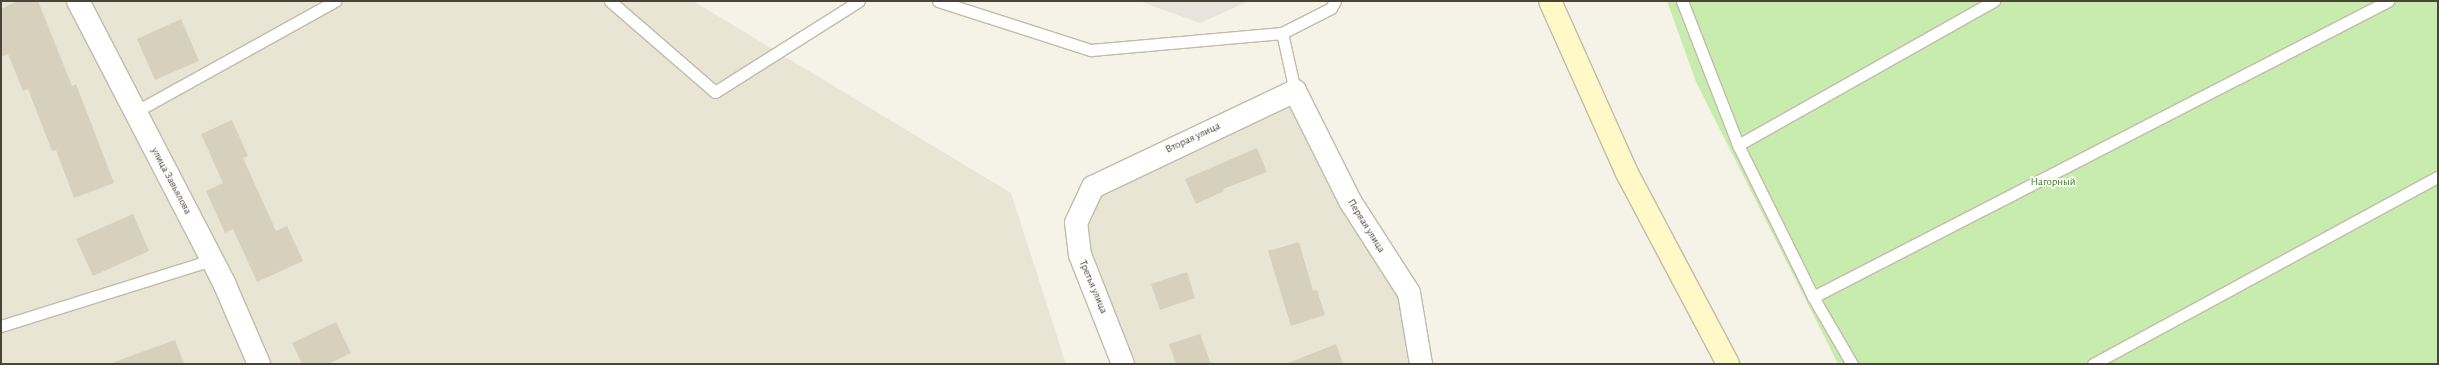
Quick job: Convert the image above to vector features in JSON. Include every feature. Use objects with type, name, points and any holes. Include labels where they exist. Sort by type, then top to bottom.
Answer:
[{"type":"main road","points":[[1550,1],[1627,172],[1728,364]]},
{"type":"street","name":"улица Завьялова","points":[[78,1],[212,260],[259,364]]},
{"type":"street","name":"Вторая улица","points":[[1093,187],[1295,91]]},
{"type":"street","name":"Первая улица","points":[[1295,91],[1350,201],[1409,293],[1421,364]]},
{"type":"street","name":"Третья улица","points":[[1093,187],[1076,223],[1080,255],[1123,364]]},
{"type":"lane","points":[[135,112],[335,1]]},
{"type":"lane","points":[[610,1],[715,92],[859,1]]},
{"type":"lane","points":[[938,1],[1092,50],[1282,33],[1331,8],[1335,1]]},
{"type":"lane","points":[[1682,1],[1738,145],[1813,297],[1852,364]]},
{"type":"lane","points":[[1738,145],[1994,1]]},
{"type":"lane","points":[[1813,297],[2388,1]]},
{"type":"lane","points":[[1282,33],[1295,91]]},
{"type":"lane","points":[[2093,364],[2438,177]]},
{"type":"lane","points":[[1,326],[212,260]]},
{"type":"shaded area","points":[[1,1],[693,1],[1011,193],[1066,364],[1,364]]},
{"type":"shaded area","points":[[1139,1],[1249,1],[1200,23]]},
{"type":"shaded area","points":[[1295,91],[1409,293],[1421,364],[1123,364],[1080,255],[1093,187]]},
{"type":"green space","name":"Нагорный","points":[[1667,1],[2438,1],[2438,364],[1838,364],[1696,82]]},
{"type":"building","points":[[17,1],[38,1],[72,86],[76,84],[114,183],[74,198],[56,150],[52,151],[28,89],[23,91],[8,54],[1,57],[1,9]]},
{"type":"building","points":[[181,19],[199,61],[155,80],[137,39]]},
{"type":"building","points":[[232,120],[248,156],[243,158],[276,231],[287,226],[303,261],[257,282],[233,229],[225,233],[206,191],[223,183],[201,134]]},
{"type":"building","points":[[1257,148],[1267,172],[1223,189],[1224,191],[1196,204],[1185,179]]},
{"type":"building","points":[[133,214],[149,251],[93,276],[76,239]]},
{"type":"building","points":[[1299,242],[1313,291],[1317,290],[1325,315],[1291,326],[1268,251]]},
{"type":"building","points":[[1187,272],[1195,298],[1160,310],[1151,284]]},
{"type":"building","points":[[336,322],[351,353],[328,364],[302,364],[292,343]]},
{"type":"building","points":[[1200,334],[1211,364],[1176,364],[1169,344]]},
{"type":"building","points":[[175,340],[184,364],[114,364],[114,362]]},
{"type":"building","points":[[1336,344],[1343,364],[1288,364],[1288,363]]}]
